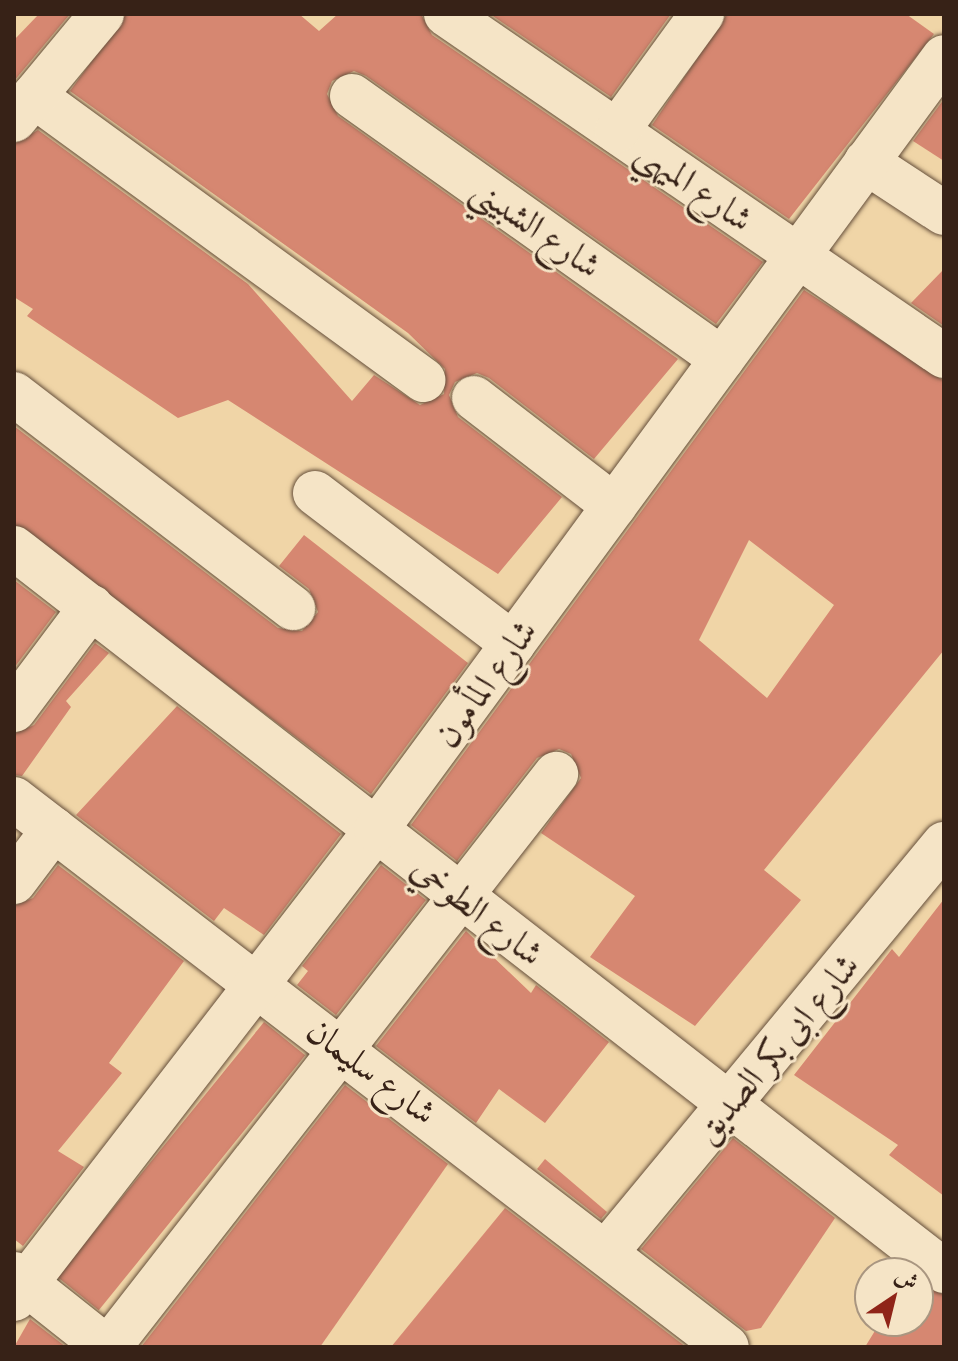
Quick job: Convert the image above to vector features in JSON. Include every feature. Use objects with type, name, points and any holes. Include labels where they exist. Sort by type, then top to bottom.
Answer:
[{"type":"street","points":[[102,14],[24,108],[423,380]]},
{"type":"street","name":"شارع الميهي","points":[[446,14],[944,356]]},
{"type":"street","points":[[617,131],[702,14]]},
{"type":"street","name":"شارع المأمون","points":[[18,1285],[258,984],[376,830],[944,57]]},
{"type":"street","name":"شارع الشبيني","points":[[352,96],[722,359]]},
{"type":"street","points":[[866,162],[944,213]]},
{"type":"street","points":[[14,394],[293,608]]},
{"type":"street","points":[[474,398],[614,506]]},
{"type":"street","points":[[315,493],[513,644]]},
{"type":"street","name":"شارع الطوخي","points":[[14,548],[944,1271]]},
{"type":"street","points":[[14,710],[91,607]]},
{"type":"street","points":[[18,1285],[107,1347],[556,774]]},
{"type":"street","name":"شارع سليمان","points":[[14,799],[608,1250],[727,1347]]},
{"type":"street","points":[[14,882],[54,829]]},
{"type":"street","name":"شارع ابى بكر الصديق","points":[[608,1250],[944,844]]},
{"type":"building","points":[[39,14],[70,14],[14,81],[14,40]]},
{"type":"building","points":[[126,14],[299,14],[319,31],[338,14],[421,14],[432,35],[763,262],[716,324],[366,76],[354,71],[332,81],[327,94],[338,116],[678,359],[594,459],[489,378],[477,373],[455,382],[449,395],[458,417],[562,497],[498,574],[228,400],[178,418],[27,316],[33,309],[14,297],[14,144],[38,130],[248,284],[352,401],[374,375],[420,405],[444,394],[445,369],[408,333],[70,91]]},
{"type":"building","points":[[490,14],[671,14],[611,97]]},
{"type":"building","points":[[727,14],[906,14],[934,34],[789,219],[652,125]]},
{"type":"building","points":[[944,99],[944,161],[913,141]]},
{"type":"building","points":[[944,269],[944,326],[911,303]]},
{"type":"building","points":[[804,290],[944,381],[944,650],[764,870],[801,900],[695,1026],[590,957],[635,896],[541,833],[581,778],[571,754],[559,749],[537,758],[457,861],[411,825]],"holes":[[[749,540],[834,605],[767,698],[699,640]]]},
{"type":"building","points":[[14,426],[278,628],[302,631],[318,612],[309,589],[279,566],[304,535],[468,663],[371,794],[14,524]]},
{"type":"building","points":[[14,580],[56,612],[14,668]]},
{"type":"building","points":[[95,643],[109,653],[66,701],[71,707],[22,776],[14,775],[14,734],[34,725]]},
{"type":"building","points":[[177,706],[341,834],[264,935],[224,908],[214,921],[76,815]]},
{"type":"building","points":[[58,865],[184,961],[109,1063],[122,1073],[58,1151],[84,1167],[23,1246],[14,1239],[14,906],[33,898]]},
{"type":"building","points":[[381,865],[426,900],[336,1015],[297,985],[308,971],[302,966]]},
{"type":"building","points":[[944,899],[944,1196],[889,1155],[898,1145],[794,1075],[892,949],[899,957]]},
{"type":"building","points":[[466,931],[531,993],[536,985],[609,1042],[545,1123],[499,1089],[476,1123],[376,1046]]},
{"type":"building","points":[[264,1022],[305,1055],[99,1310],[58,1277]]},
{"type":"building","points":[[345,1085],[448,1164],[320,1347],[141,1347]]},
{"type":"building","points":[[733,1138],[835,1218],[761,1328],[746,1331],[641,1249]]},
{"type":"building","points":[[545,1159],[607,1212],[601,1219],[537,1169]]},
{"type":"building","points":[[505,1208],[686,1347],[391,1347]]},
{"type":"building","points":[[934,1290],[944,1295],[944,1347],[865,1347],[871,1337],[934,1337]]},
{"type":"building","points":[[30,1319],[66,1347],[14,1347]]}]
